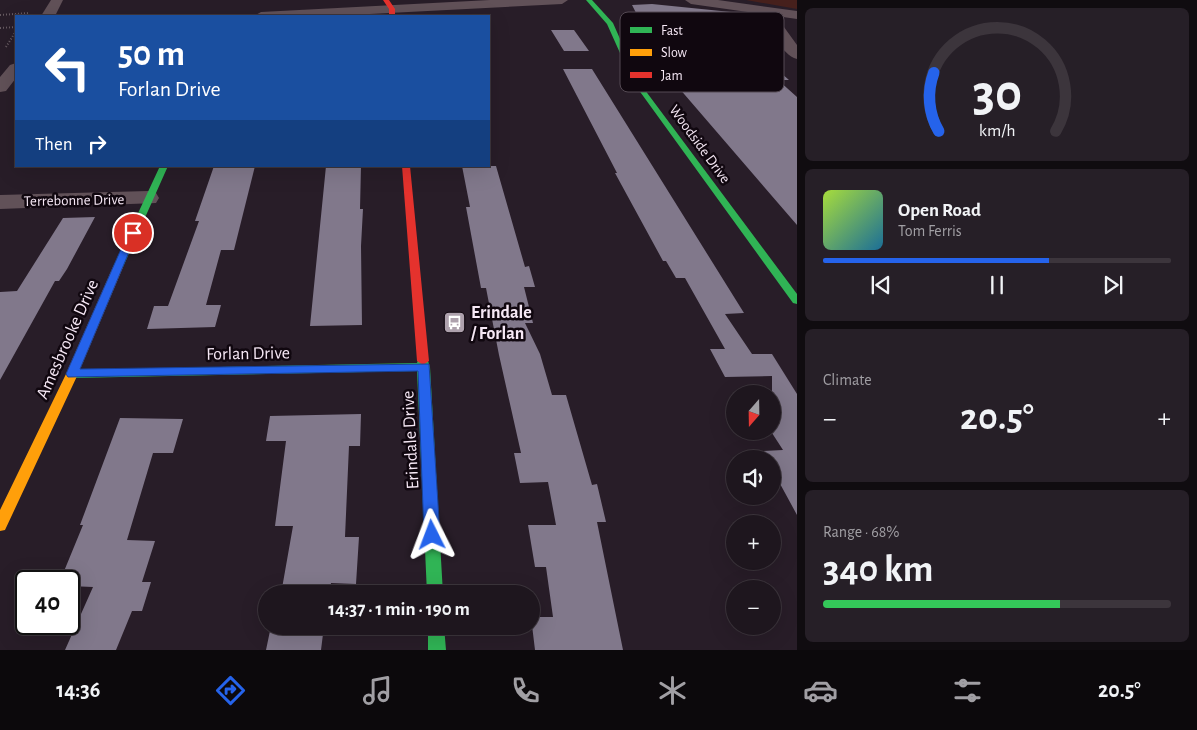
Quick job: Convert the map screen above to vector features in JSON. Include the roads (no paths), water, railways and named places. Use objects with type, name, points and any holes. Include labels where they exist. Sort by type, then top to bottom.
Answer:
[{"type":"street","points":[[49,15],[57,0]]},
{"type":"street","points":[[277,15],[562,0]]},
{"type":"street","name":"Woodside Drive","points":[[589,0],[610,23],[620,46]]},
{"type":"street","points":[[691,0],[778,12]]},
{"type":"street","points":[[784,13],[797,15]]},
{"type":"street","points":[[784,39],[797,54]]},
{"type":"street","points":[[0,87],[15,69]]},
{"type":"street","name":"Woodside Drive","points":[[643,92],[797,301]]},
{"type":"street","name":"Amesbrooke Drive","points":[[0,525],[72,374],[148,198],[164,167]]},
{"type":"street","name":"Erindale Drive","points":[[406,167],[424,367],[435,585]]},
{"type":"street","name":"Terrebonne Drive","points":[[0,202],[148,198]]},
{"type":"street","name":"Forlan Drive","points":[[72,374],[424,367]]},
{"type":"street","points":[[436,635],[437,650]]},
{"type":"place","name":"Erindale / Forlan","points":[[455,322]]}]
